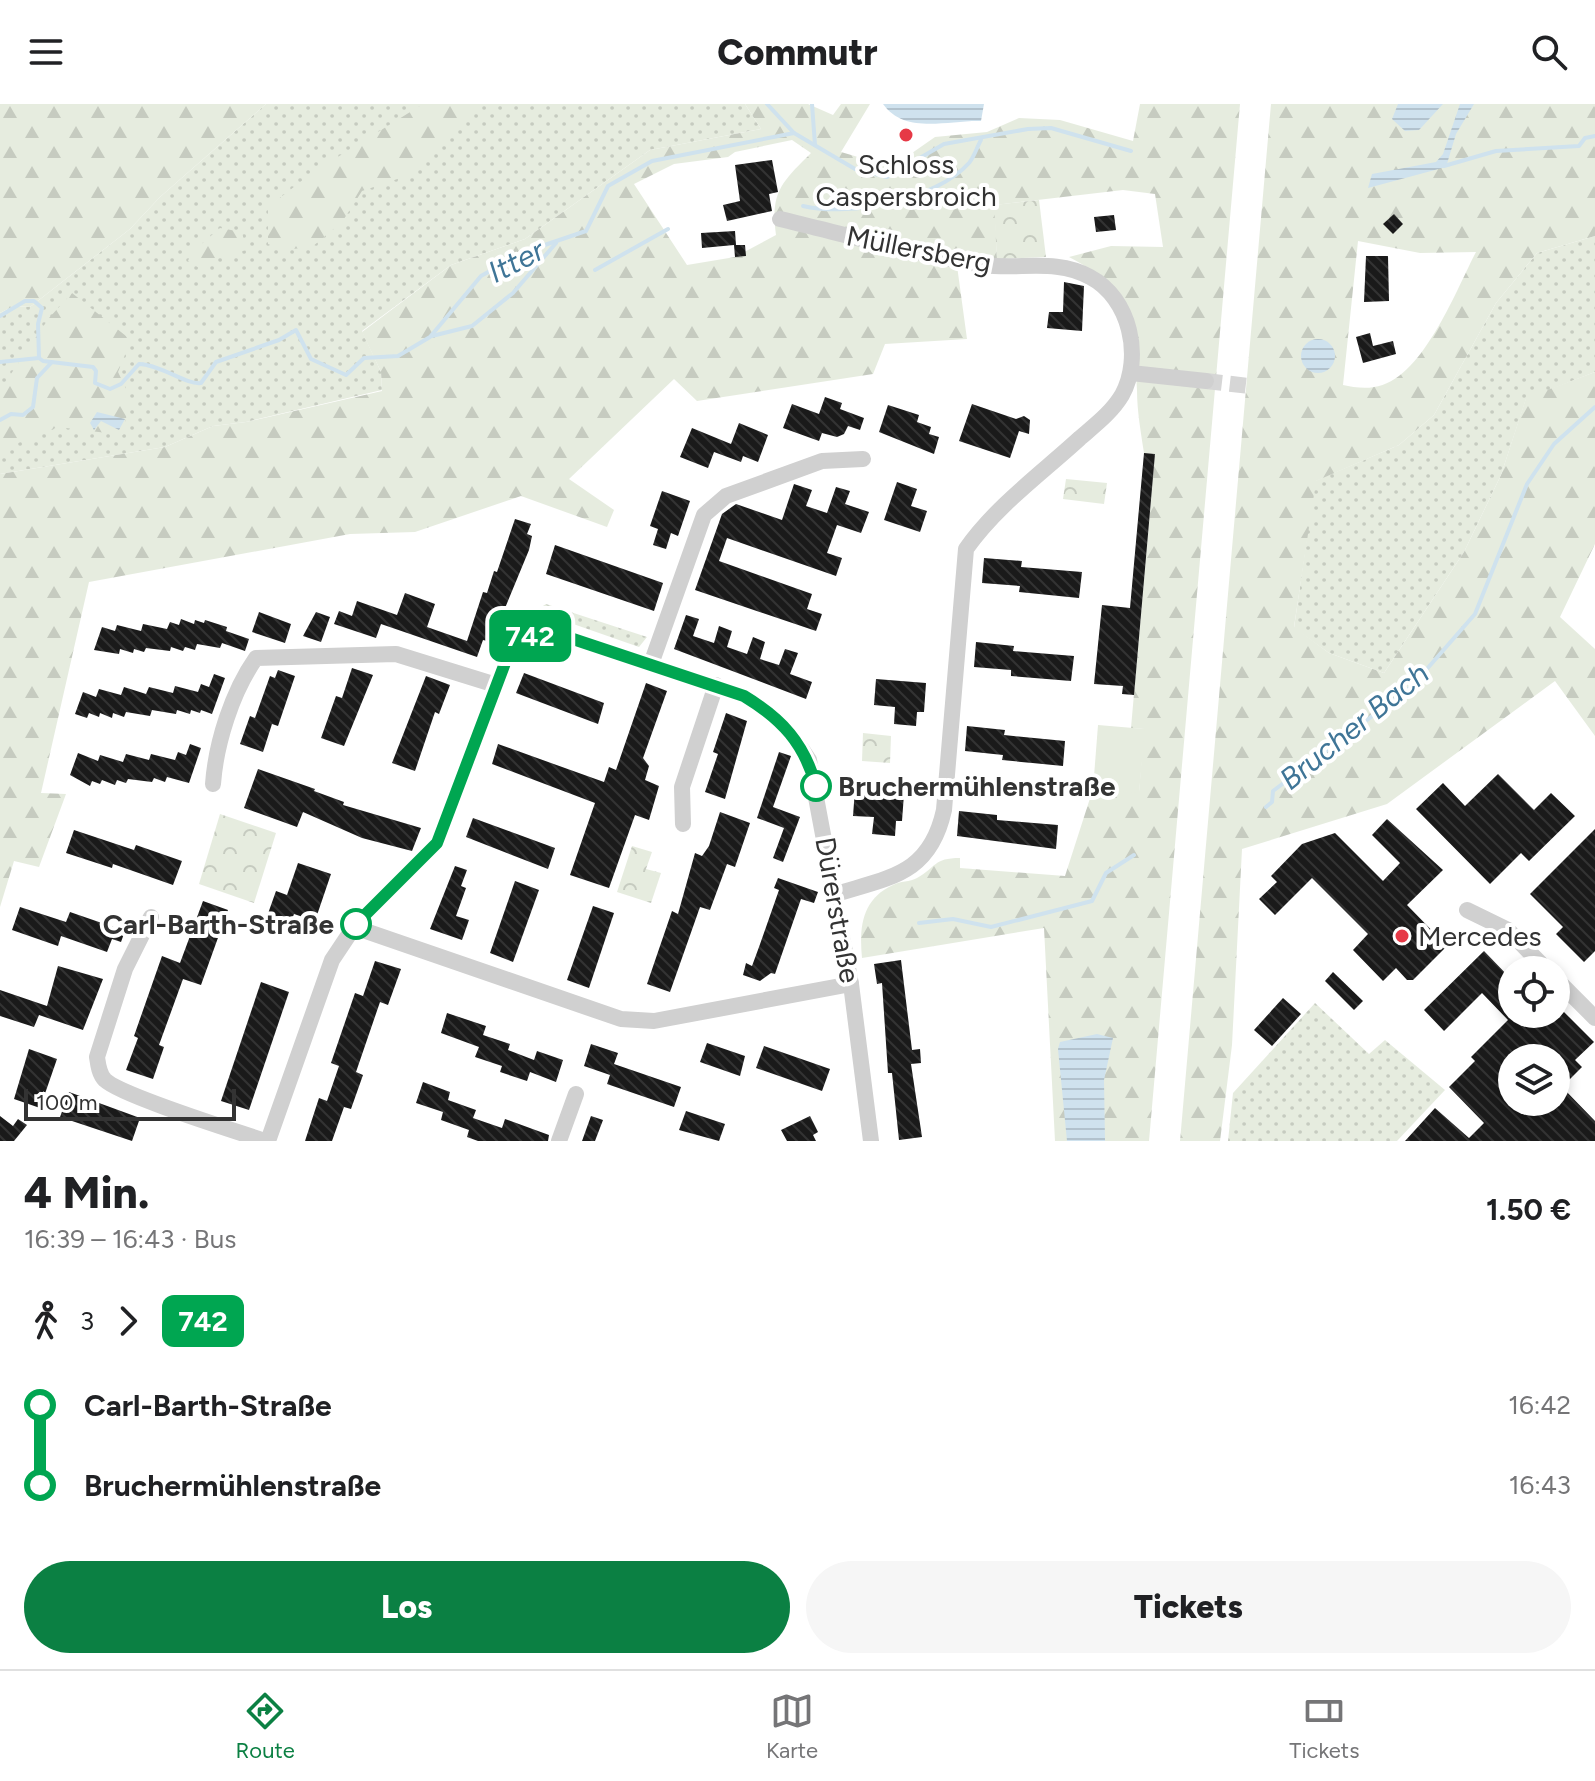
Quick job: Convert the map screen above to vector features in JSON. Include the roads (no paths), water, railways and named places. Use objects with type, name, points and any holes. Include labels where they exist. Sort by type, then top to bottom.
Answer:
[{"type":"street","name":"Müllersberg","points":[[780,219],[985,265],[1072,268],[1094,278],[1112,296],[1126,318],[1132,347],[1131,373]]},
{"type":"street","points":[[836,894],[901,874],[916,864],[934,842],[944,810],[966,549],[987,524],[1112,410],[1131,373],[1206,381]]},
{"type":"street","points":[[651,664],[704,515],[726,496],[822,461],[863,459]]},
{"type":"street","name":"Dürerstraße","points":[[266,1141],[332,960],[354,927],[437,843],[508,655],[530,636],[561,635],[744,696],[771,712],[791,732],[809,760],[851,984],[871,1141]]},
{"type":"street","points":[[213,784],[215,759],[245,675],[256,658],[396,654],[496,685]]},
{"type":"street","points":[[683,824],[682,787],[716,685]]},
{"type":"street","points":[[1467,910],[1508,930],[1533,956]]},
{"type":"street","points":[[151,917],[125,969],[97,1057],[98,1067],[105,1080],[135,1094],[266,1141]]},
{"type":"street","points":[[354,927],[621,1019],[654,1021],[851,984]]},
{"type":"street","points":[[1570,993],[1595,1018]]},
{"type":"street","points":[[559,1141],[576,1094]]},
{"type":"water","points":[[883,104],[984,104],[981,121],[928,124],[903,120]]},
{"type":"water","points":[[1398,104],[1443,104],[1419,130],[1405,131],[1392,119]]},
{"type":"water","points":[[1460,104],[1474,104],[1456,134],[1446,167],[1368,188],[1372,174],[1436,162],[1443,154]]},
{"type":"water","points":[[1318,339],[1330,344],[1335,356],[1330,368],[1318,373],[1306,368],[1301,356],[1306,344]]},
{"type":"water","points":[[97,412],[125,419],[119,430],[101,421],[94,430],[90,423]]},
{"type":"water","points":[[1097,1034],[1113,1038],[1104,1080],[1105,1141],[1067,1141],[1058,1049],[1060,1042]]},
{"type":"waterway","points":[[767,104],[794,133]]},
{"type":"waterway","points":[[812,104],[815,145]]},
{"type":"waterway","name":"Itter","points":[[0,316],[25,301],[34,301],[42,308],[38,324],[39,358],[93,367],[96,371],[95,383],[110,389],[121,384],[139,364],[201,383],[216,362],[279,340],[296,330],[311,359],[346,375],[364,358],[398,356],[430,337],[481,276],[524,252],[586,231],[608,186],[652,161],[794,133],[855,169],[887,177],[944,144],[1028,129],[1051,128],[1131,151]]},
{"type":"waterway","name":"Brucher Bach","points":[[1444,166],[1496,151],[1579,146],[1585,138],[1595,136]]},
{"type":"waterway","points":[[803,206],[822,209],[867,207],[914,196],[954,176],[969,163],[981,140]]},
{"type":"waterway","points":[[595,270],[668,229]]},
{"type":"waterway","points":[[432,336],[472,326],[513,293],[556,243]]},
{"type":"waterway","points":[[0,362],[39,358]]},
{"type":"waterway","points":[[0,420],[11,414],[23,415],[33,407],[37,378],[52,362]]},
{"type":"waterway","name":"Brucher Bach","points":[[1266,807],[1272,802],[1273,791],[1412,686],[1475,614],[1527,484],[1554,444],[1595,407]]},
{"type":"waterway","name":"Brucher Bach","points":[[919,923],[953,919],[991,927],[1092,901],[1106,873],[1134,855]]},
{"type":"tunnel","points":[[1206,381],[1249,386]]},
{"type":"place","name":"Schloss Caspersbroich","points":[[906,135]]},
{"type":"place","name":"Bruchermühlenstraße","points":[[816,786]]},
{"type":"place","name":"Carl-Barth-Straße","points":[[356,924]]},
{"type":"place","name":"Mercedes","points":[[1402,936]]}]
